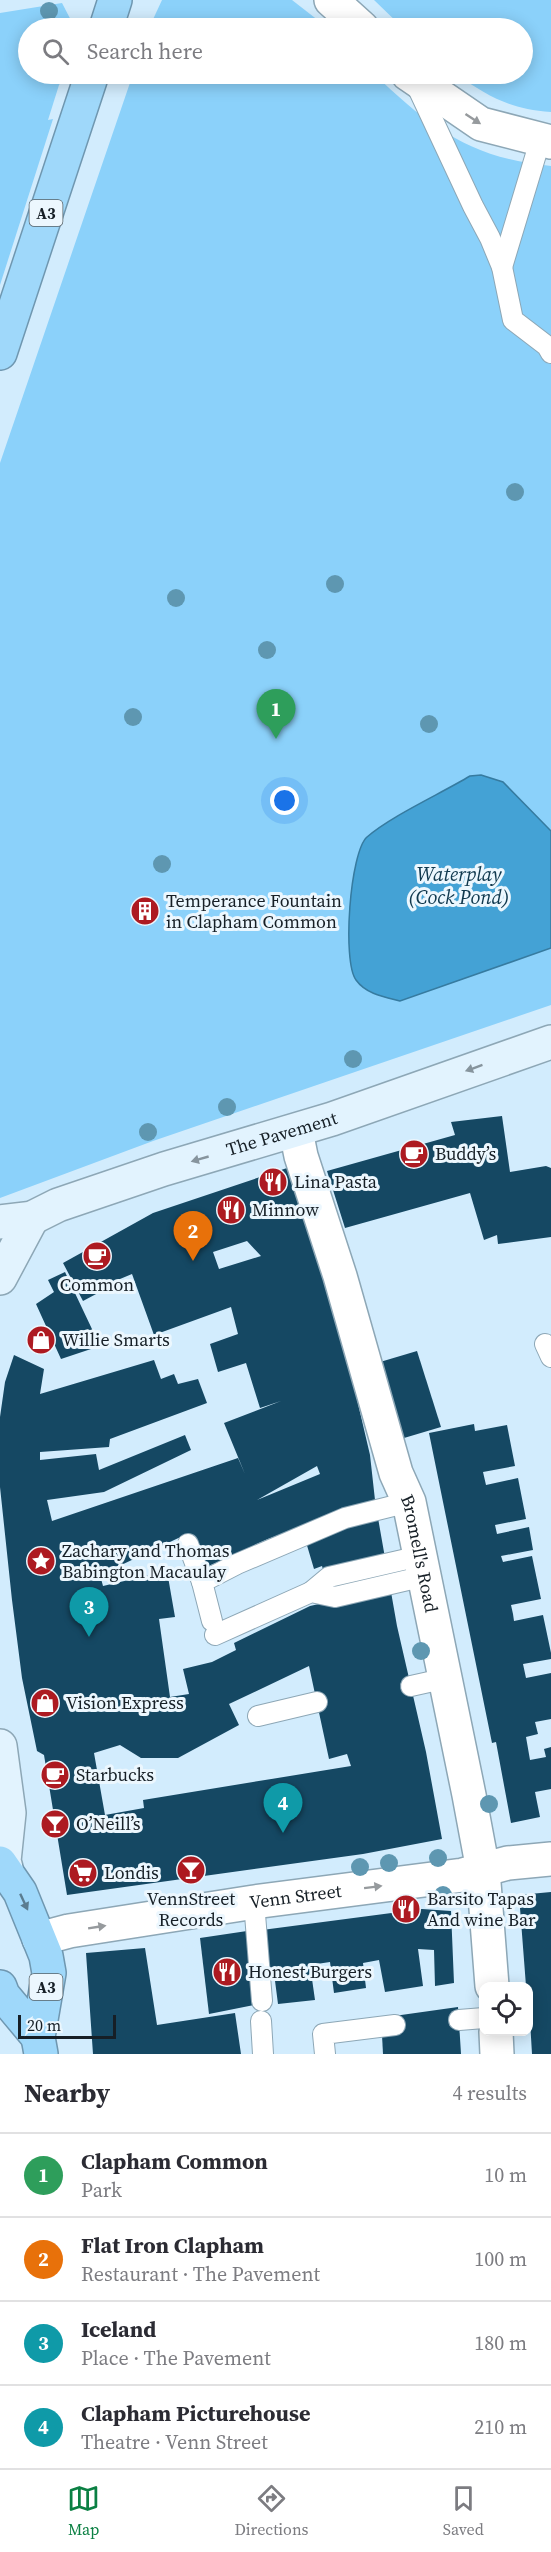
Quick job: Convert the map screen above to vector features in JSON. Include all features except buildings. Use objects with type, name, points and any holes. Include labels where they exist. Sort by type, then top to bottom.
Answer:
[{"type":"highway","points":[[109,18],[115,0]]},
{"type":"highway","name":"A3","points":[[0,353],[89,84]]},
{"type":"highway","name":"A3","points":[[3,1866],[20,1892],[39,1939],[49,1972],[40,2046]]},
{"type":"highway","name":"A3","points":[[0,1987],[3,1995],[40,2046]]},
{"type":"main road","name":"The Pavement","points":[[0,1222],[32,1218],[58,1205],[164,1169],[296,1131],[492,1061],[544,1054]]},
{"type":"main road","points":[[0,1278],[32,1218]]},
{"type":"main road","points":[[0,1746],[9,1813],[3,1866]]},
{"type":"street","points":[[331,0],[351,18]]},
{"type":"street","points":[[421,84],[481,124],[546,142]]},
{"type":"street","name":"Bromell's Road","points":[[296,1131],[396,1473],[409,1502],[447,1678],[483,1870],[492,1982]]},
{"type":"street","name":"Venn Street","points":[[39,1939],[69,1931],[254,1902],[463,1875],[508,1863],[551,1859]]},
{"type":"street","points":[[496,2036],[497,2054]]},
{"type":"lane","points":[[414,84],[502,267],[513,320],[546,346],[551,353]]},
{"type":"lane","points":[[502,267],[546,142]]},
{"type":"lane","points":[[202,1582],[237,1564],[345,1518],[409,1502]]},
{"type":"lane","points":[[188,1544],[202,1582],[214,1628],[311,1592],[335,1597],[422,1566]]},
{"type":"lane","points":[[411,1686],[447,1678]]},
{"type":"lane","points":[[258,1716],[317,1702]]},
{"type":"lane","points":[[254,1902],[263,2054]]},
{"type":"lane","points":[[459,2020],[479,2018]]},
{"type":"lane","points":[[325,2054],[323,2034],[395,2025]]},
{"type":"shaded area","points":[[162,0],[292,0],[315,18],[154,18]]},
{"type":"shaded area","points":[[374,0],[551,0],[551,112],[511,104],[470,84],[533,84],[533,18],[393,18]]},
{"type":"shaded area","points":[[62,3],[70,18],[18,18],[18,84],[60,84],[48,120],[53,119],[0,285],[0,13]]},
{"type":"shaded area","points":[[130,84],[385,84],[434,125],[474,148],[522,162],[551,166],[551,1005],[153,1141],[0,1198],[0,463]]},
{"type":"water","name":"Waterplay (Cock Pond)","points":[[481,775],[503,782],[551,831],[551,948],[400,1001],[370,992],[356,980],[349,952],[352,884],[361,847],[367,837],[402,813],[470,776]]},
{"type":"place","name":"Clapham Common","points":[[276,739]]},
{"type":"place","name":"Temperance Fountain in Clapham Common","points":[[145,911]]},
{"type":"place","name":"Buddy’s","points":[[414,1154]]},
{"type":"place","name":"Lina Pasta","points":[[273,1182]]},
{"type":"place","name":"Minnow","points":[[231,1210]]},
{"type":"place","name":"Common","points":[[97,1256]]},
{"type":"place","name":"Flat Iron Clapham","points":[[193,1261]]},
{"type":"place","name":"Willie Smarts","points":[[41,1340]]},
{"type":"place","name":"Zachary and Thomas Babington Macaulay","points":[[41,1561]]},
{"type":"place","name":"Iceland","points":[[89,1637]]},
{"type":"place","name":"Vision Express","points":[[45,1703]]},
{"type":"place","name":"Starbucks","points":[[55,1775]]},
{"type":"place","name":"O’Neill’s","points":[[55,1824]]},
{"type":"place","name":"Clapham Picturehouse","points":[[283,1833]]},
{"type":"place","name":"VennStreet Records","points":[[191,1870]]},
{"type":"place","name":"Londis","points":[[83,1873]]},
{"type":"place","name":"Barsito Tapas And wine Bar","points":[[406,1909]]},
{"type":"place","name":"Honest Burgers","points":[[227,1972]]}]
